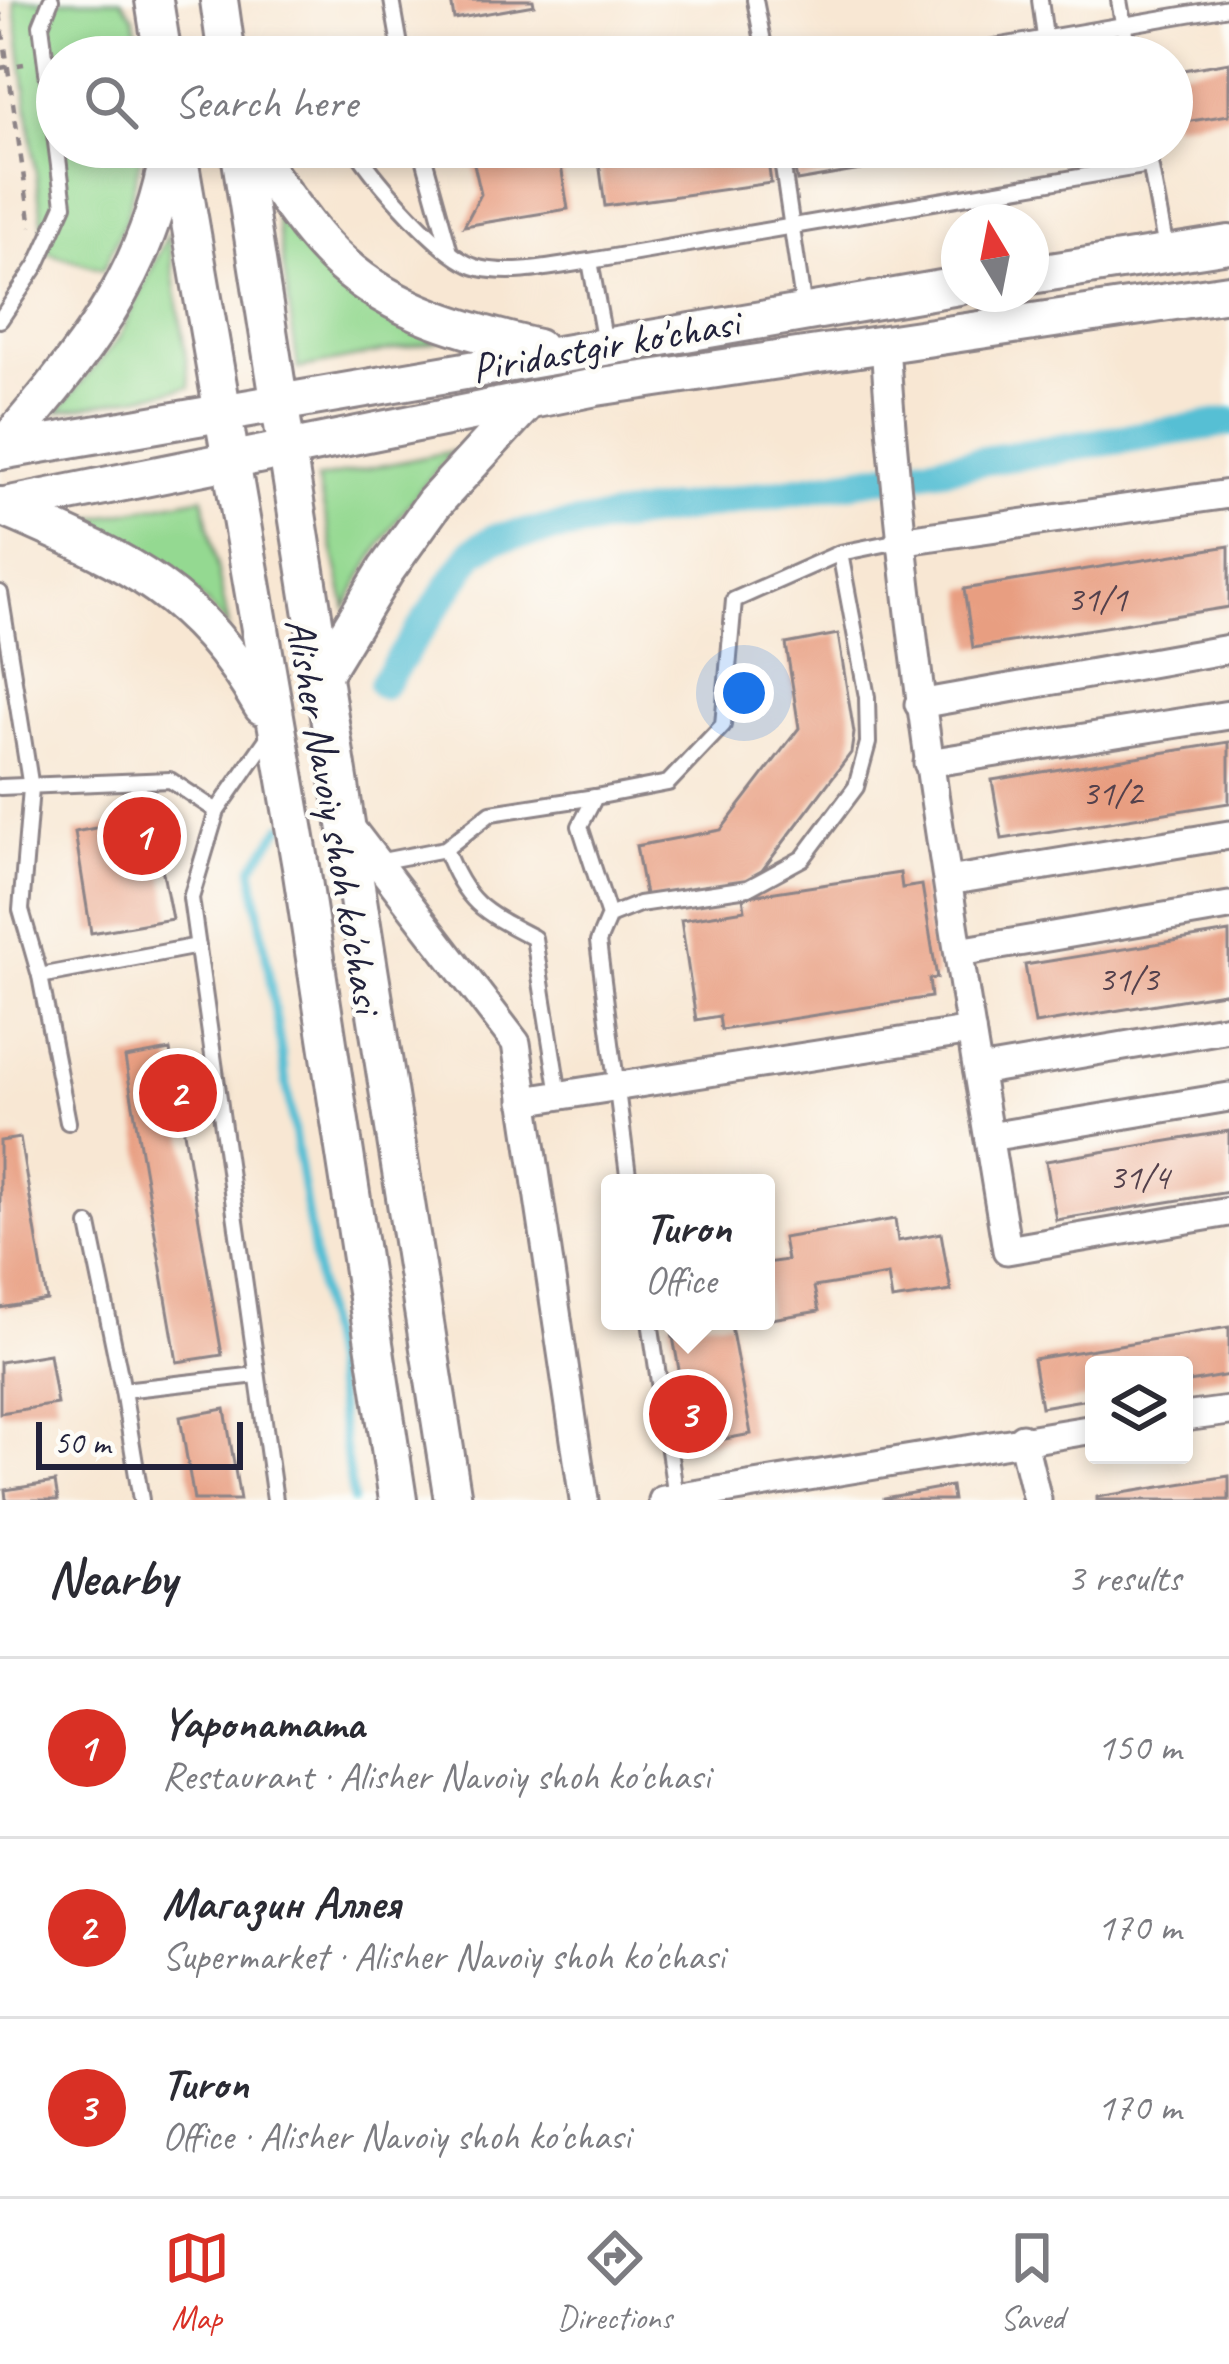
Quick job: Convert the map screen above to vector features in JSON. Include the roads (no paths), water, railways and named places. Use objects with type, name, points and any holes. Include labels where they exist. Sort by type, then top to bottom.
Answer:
[{"type":"main road","points":[[219,0],[224,36]]},
{"type":"main road","points":[[0,451],[72,367],[126,289],[159,211],[169,168]]},
{"type":"main road","name":"Alisher Navoiy shoh ko'chasi","points":[[178,168],[301,867],[398,1500]]},
{"type":"main road","name":"Alisher Navoiy shoh ko'chasi","points":[[242,168],[275,400],[453,1500]]},
{"type":"main road","points":[[266,168],[341,264],[389,297],[448,326],[552,352]]},
{"type":"main road","points":[[1049,272],[1229,244]]},
{"type":"main road","name":"Piridastgir ko'chasi","points":[[0,451],[552,352],[941,289]]},
{"type":"main road","name":"Piridastgir ko'chasi","points":[[0,506],[596,387],[1229,293]]},
{"type":"main road","points":[[322,676],[386,570],[434,503],[526,403]]},
{"type":"main road","points":[[0,506],[99,547],[170,592],[238,664],[274,728]]},
{"type":"street","points":[[137,0],[159,29]]},
{"type":"street","points":[[884,344],[899,541],[928,763],[1007,1250],[1229,1212]]},
{"type":"street","points":[[899,541],[1229,494]]},
{"type":"street","points":[[920,704],[1229,650]]},
{"type":"street","points":[[928,763],[1229,715]]},
{"type":"street","points":[[345,821],[516,1042],[584,1500]]},
{"type":"street","points":[[948,881],[1229,835]]},
{"type":"street","points":[[959,952],[1229,906]]},
{"type":"street","points":[[978,1071],[1229,1028]]},
{"type":"street","points":[[524,1101],[971,1031]]},
{"type":"street","points":[[988,1137],[1229,1097]]},
{"type":"street","points":[[1193,1416],[1229,1411]]},
{"type":"street","points":[[670,1499],[1085,1430]]},
{"type":"street","points":[[1022,1438],[1036,1500]]},
{"type":"lane","points":[[41,36],[40,26],[52,0]]},
{"type":"lane","points":[[392,0],[398,36]]},
{"type":"lane","points":[[755,0],[762,36]]},
{"type":"lane","points":[[1040,0],[1045,36]]},
{"type":"lane","points":[[1119,0],[1125,36]]},
{"type":"lane","points":[[1050,36],[1229,7]]},
{"type":"lane","points":[[0,320],[37,265],[64,205],[59,168]]},
{"type":"lane","points":[[373,168],[451,255],[477,268],[511,271],[1132,168]]},
{"type":"lane","points":[[427,168],[451,255]]},
{"type":"lane","points":[[783,168],[805,310]]},
{"type":"lane","points":[[1150,168],[1167,254]]},
{"type":"lane","points":[[590,261],[605,344]]},
{"type":"lane","points":[[377,862],[446,849],[491,813],[668,783],[723,725],[734,600],[840,553],[899,541]]},
{"type":"lane","points":[[609,916],[639,904],[748,888],[803,858],[856,787],[868,743],[867,698],[840,553]]},
{"type":"lane","points":[[0,593],[31,788],[21,910],[40,976],[68,1122]]},
{"type":"lane","points":[[274,728],[217,811],[190,898],[274,1500]]},
{"type":"lane","points":[[0,788],[170,780],[217,811]]},
{"type":"lane","points":[[595,797],[580,826],[609,916],[598,942],[628,1174]]},
{"type":"lane","points":[[446,849],[460,888],[484,912],[534,938],[559,1096]]},
{"type":"lane","points":[[40,976],[197,946]]},
{"type":"lane","points":[[89,1225],[142,1500]]},
{"type":"lane","points":[[651,1330],[670,1499]]},
{"type":"lane","points":[[123,1390],[257,1375]]},
{"type":"waterway","points":[[383,684],[473,552],[495,538],[1229,422]]},
{"type":"waterway","points":[[282,826],[252,868],[353,1500]]},
{"type":"place","name":"Yaponamama","points":[[142,836]]},
{"type":"place","name":"Магазин Аллея","points":[[178,1093]]},
{"type":"place","name":"Turon","points":[[688,1414]]}]
